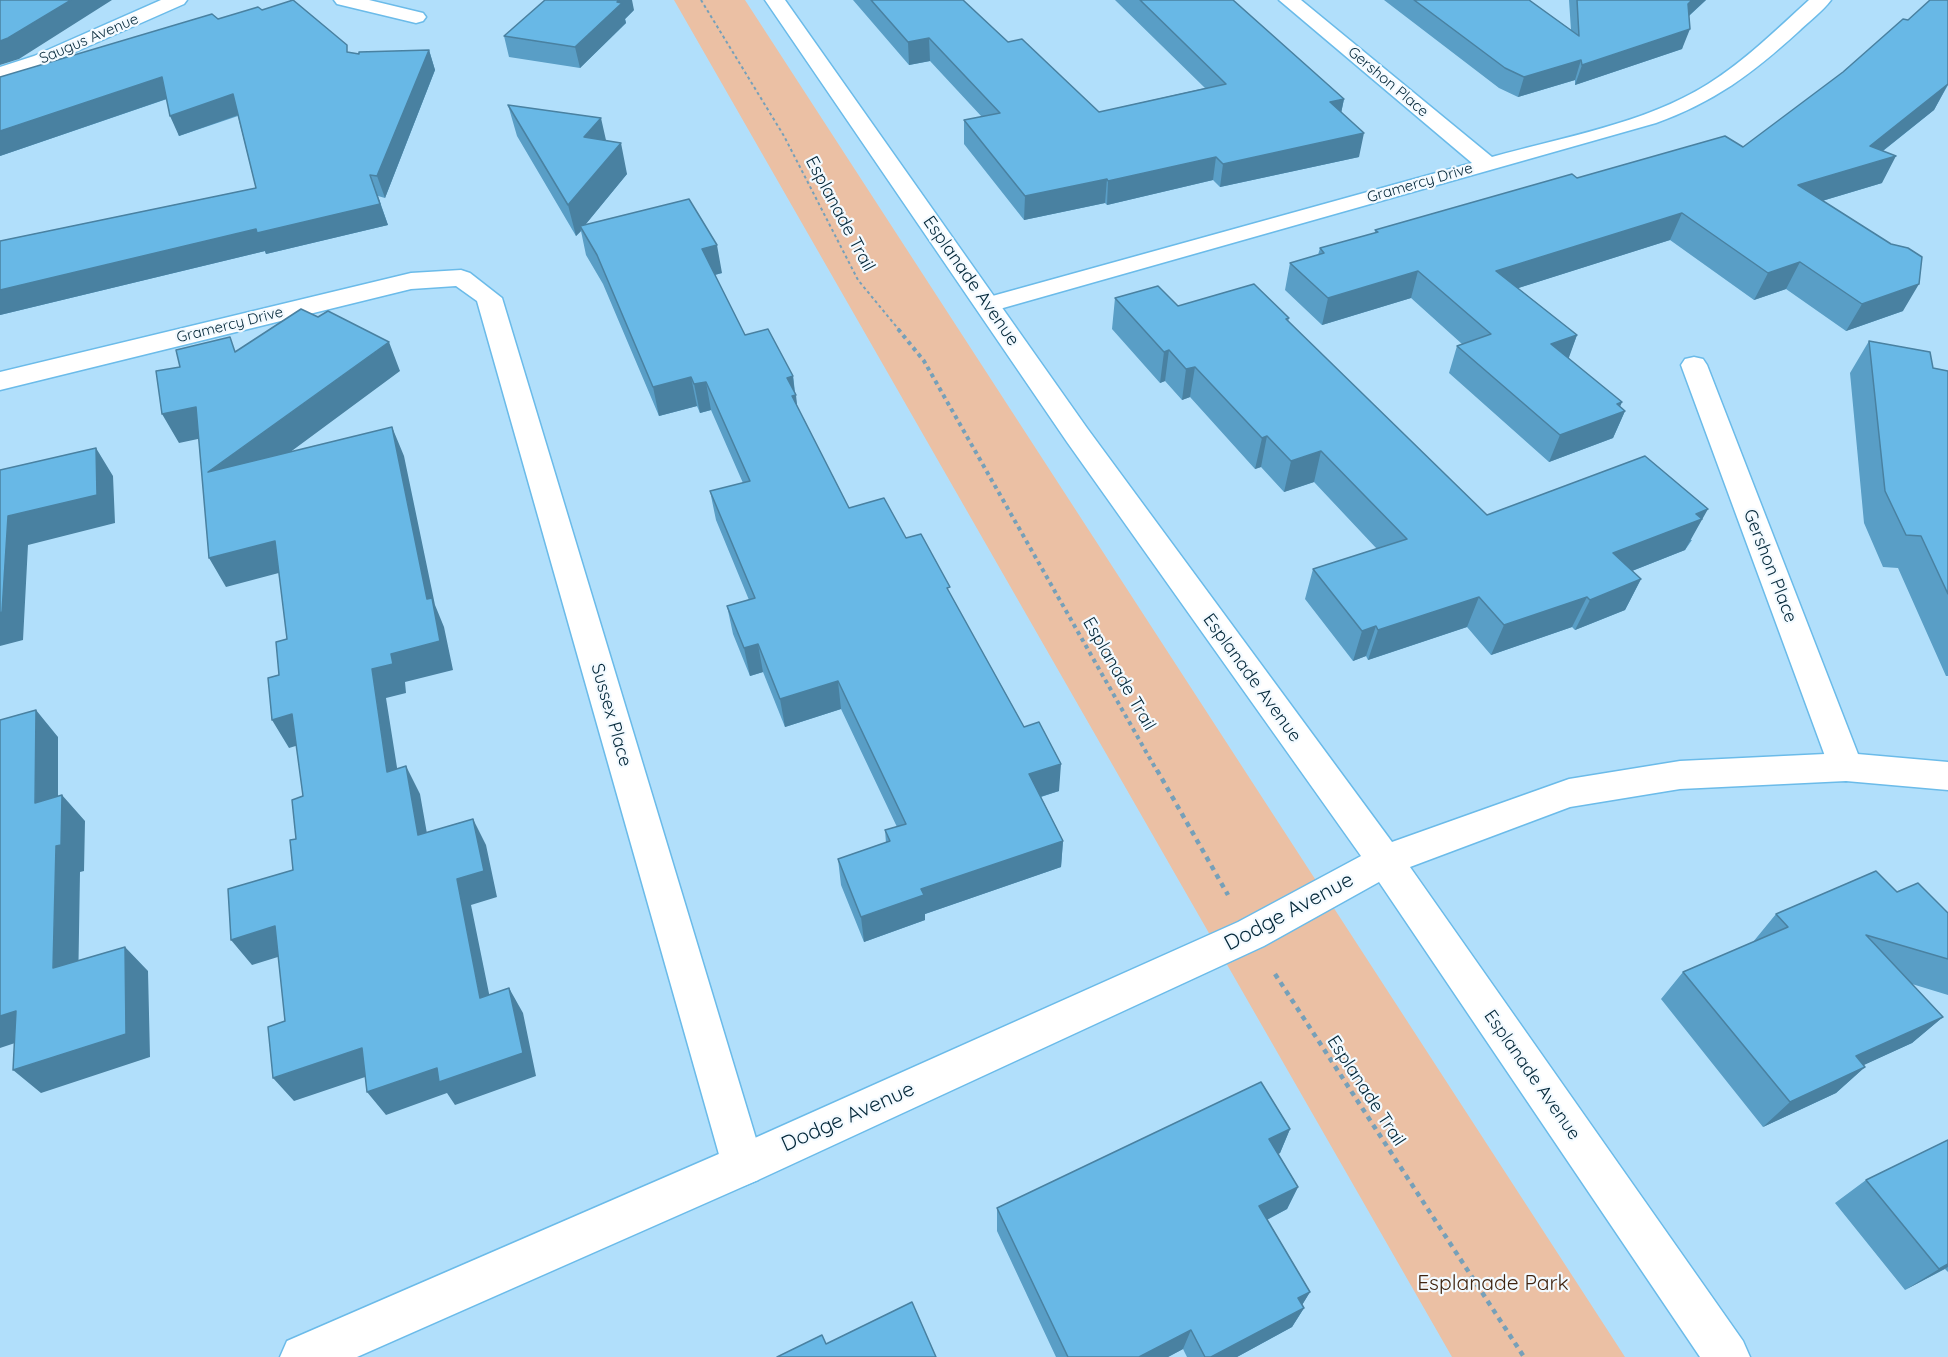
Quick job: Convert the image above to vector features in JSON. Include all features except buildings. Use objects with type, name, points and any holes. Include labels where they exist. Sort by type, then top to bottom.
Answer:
[{"type":"street","name":"Saugus Avenue","points":[[0,74],[41,60],[177,0]]},
{"type":"street","points":[[344,0],[416,17]]},
{"type":"street","name":"Esplanade Avenue","points":[[775,0],[1077,435],[1385,861],[1727,1357]]},
{"type":"street","name":"Gershon Place","points":[[1289,0],[1487,164]]},
{"type":"street","name":"Gramercy Drive","points":[[987,305],[1625,127],[1679,107],[1714,89],[1747,66],[1821,0]]},
{"type":"street","name":"Gramercy Drive","points":[[0,381],[411,281],[461,278]]},
{"type":"street","name":"Sussex Place","points":[[461,278],[489,298],[743,1165]]},
{"type":"street","name":"Gershon Place","points":[[1694,365],[1846,768]]},
{"type":"street","name":"Dodge Avenue","points":[[303,1357],[743,1165],[1251,934],[1385,861],[1466,828],[1569,793],[1680,775],[1749,770],[1846,768],[1948,776]]},
{"type":"path","name":"Esplanade Trail","points":[[700,0],[784,136],[858,280],[924,361],[1299,1014],[1524,1357]]},
{"type":"green space","name":"Esplanade Park","points":[[674,0],[745,0],[1625,1357],[1452,1357]]}]
